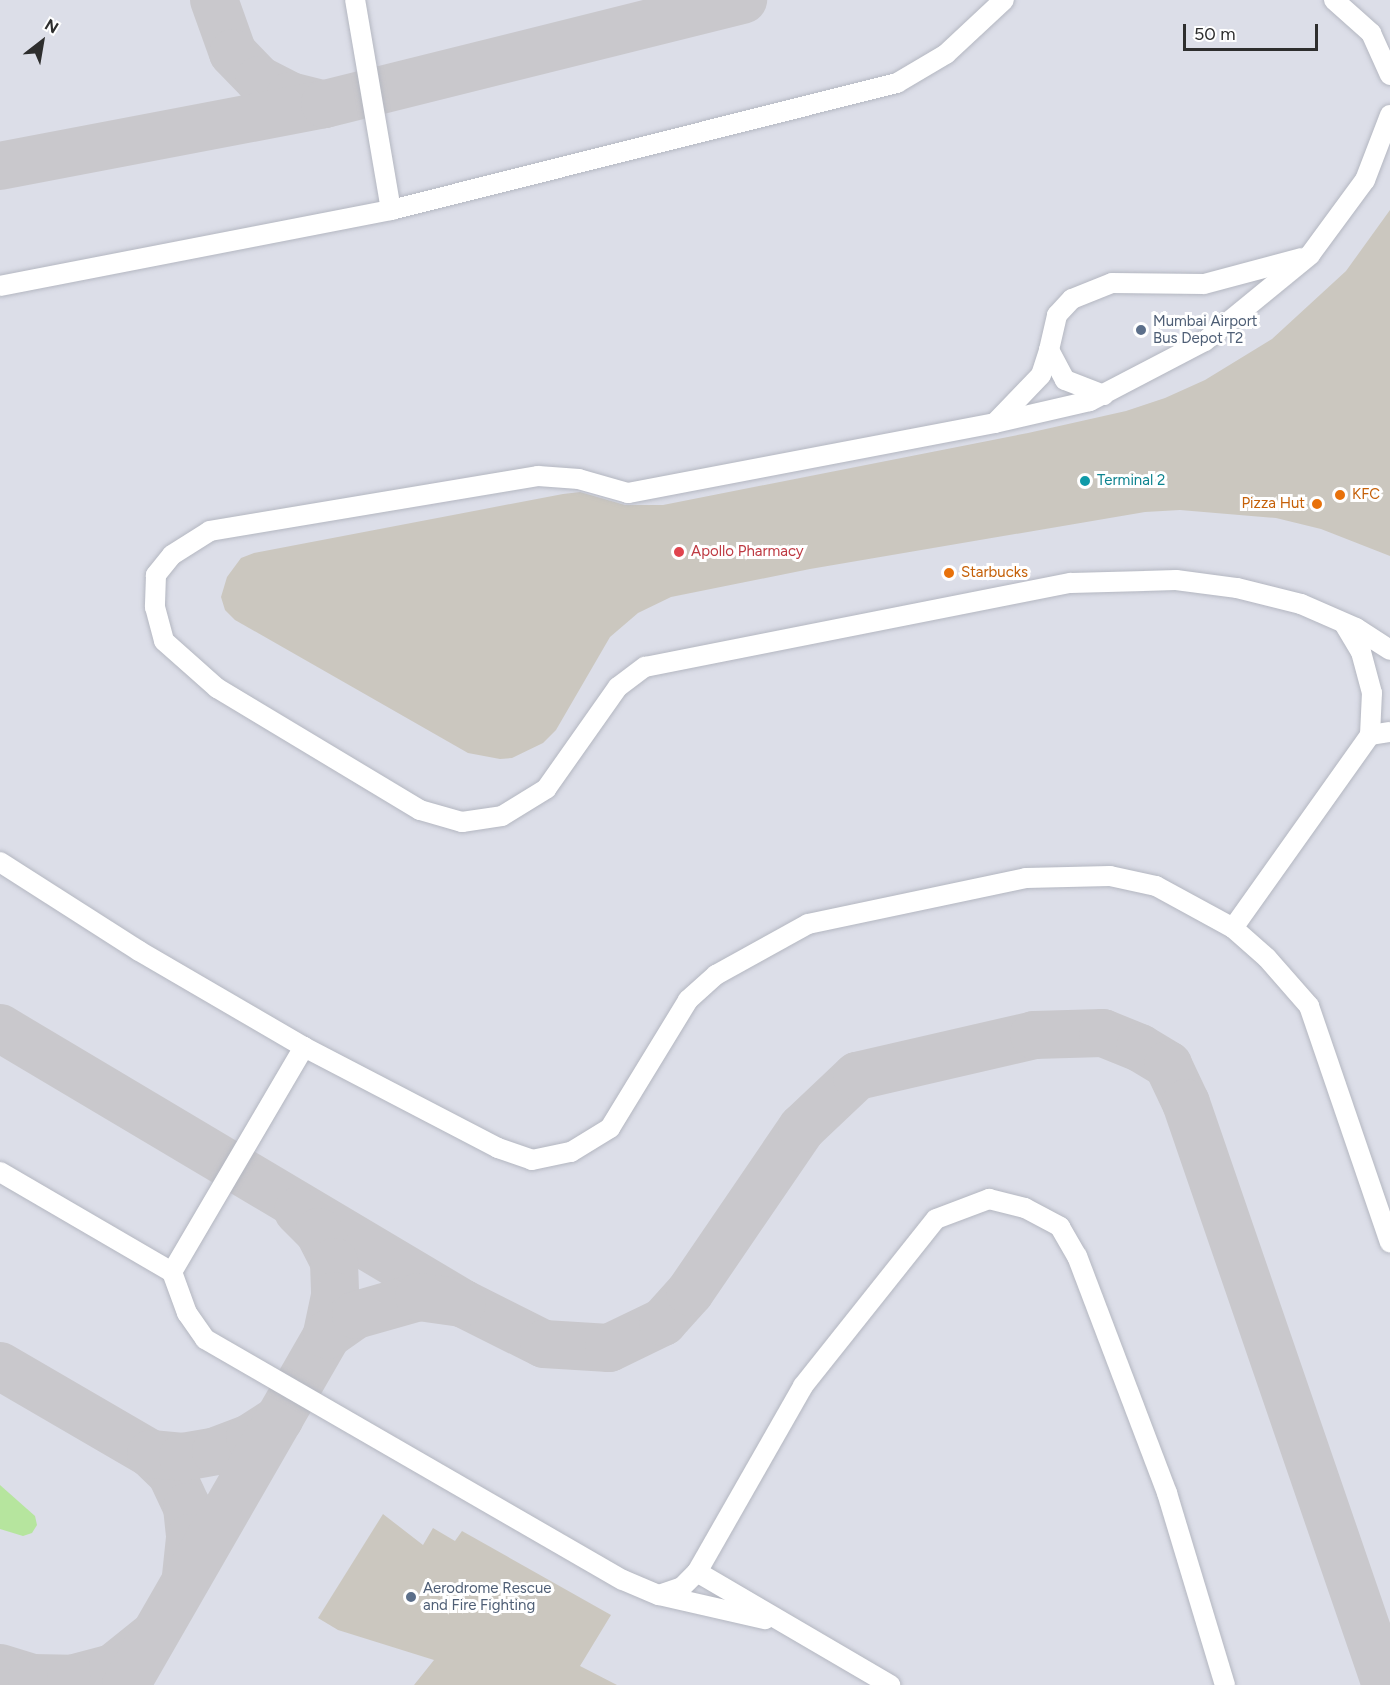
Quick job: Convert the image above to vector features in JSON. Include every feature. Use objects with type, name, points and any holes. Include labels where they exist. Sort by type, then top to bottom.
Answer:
[{"type":"lane","points":[[355,0],[391,210]]},
{"type":"lane","points":[[0,286],[391,210],[897,83],[946,54],[1004,0]]},
{"type":"lane","points":[[1334,0],[1371,33],[1390,75]]},
{"type":"lane","points":[[1390,115],[1365,180],[1310,255],[1205,341],[1104,395],[995,423],[628,493],[579,479],[538,476],[210,531],[172,555],[156,575],[155,607],[164,641],[217,688],[420,810],[462,822],[502,816],[546,789],[618,687],[645,668],[691,656],[1071,583],[1176,580],[1237,588],[1301,604],[1343,623],[1390,650]]},
{"type":"lane","points":[[995,423],[1041,375],[1057,315],[1087,290],[1112,283],[1204,284],[1254,274],[1310,255]]},
{"type":"lane","points":[[1049,350],[1065,380],[1104,395]]},
{"type":"lane","points":[[1233,928],[1370,735],[1372,693],[1361,652],[1343,623]]},
{"type":"lane","points":[[1370,735],[1390,732]]},
{"type":"lane","points":[[0,862],[140,951],[304,1047],[498,1148],[532,1160],[571,1152],[610,1128],[688,1000],[716,975],[808,924],[1026,878],[1110,876],[1156,886],[1233,928],[1267,958],[1309,1006],[1390,1242]]},
{"type":"lane","points":[[172,1272],[304,1047]]},
{"type":"lane","points":[[0,1172],[172,1272],[187,1313],[205,1339],[623,1580],[659,1595],[783,1623]]},
{"type":"lane","points":[[659,1595],[682,1587],[697,1572],[802,1386],[936,1219],[989,1199],[1025,1208],[1060,1227],[1077,1256],[1167,1492],[1225,1685]]},
{"type":"lane","points":[[697,1572],[890,1685]]},
{"type":"shaded area","points":[[0,0],[1390,0],[1390,1685],[0,1685]]},
{"type":"green space","points":[[0,1485],[35,1516],[37,1525],[32,1533],[23,1536],[0,1529]]},
{"type":"building","name":"Terminal 2","points":[[1390,210],[1390,556],[1321,529],[1276,518],[1180,510],[1145,512],[810,569],[671,597],[638,613],[610,637],[556,730],[543,743],[512,758],[500,759],[468,753],[235,620],[225,610],[221,597],[227,577],[241,558],[254,553],[580,492],[625,505],[663,505],[1028,433],[1126,411],[1165,398],[1205,380],[1272,339],[1346,271]]},
{"type":"building","name":"Aerodrome Rescue and Fire Fighting","points":[[383,1514],[423,1545],[433,1528],[455,1541],[462,1531],[611,1615],[580,1666],[617,1685],[414,1685],[434,1660],[338,1630],[318,1618]]},
{"type":"taxiway","points":[[214,0],[233,53],[259,80],[290,96],[323,104]]},
{"type":"taxiway","points":[[0,166],[325,104],[743,0]]},
{"type":"taxiway","points":[[0,1028],[464,1304],[544,1344],[609,1348],[663,1322],[690,1292],[802,1128],[857,1076],[1034,1035],[1103,1033],[1140,1048],[1168,1065],[1186,1103],[1386,1685]]},
{"type":"taxiway","points":[[298,1211],[319,1232],[334,1262],[335,1296],[327,1335]]},
{"type":"taxiway","points":[[126,1685],[327,1335],[356,1315],[419,1297],[462,1303]]},
{"type":"taxiway","points":[[0,1366],[151,1454],[171,1473],[187,1507],[190,1538],[186,1577]]},
{"type":"taxiway","points":[[151,1454],[183,1457],[216,1451],[250,1438],[279,1419]]},
{"type":"taxiway","points":[[0,1668],[32,1678],[71,1679],[113,1668],[150,1638]]},
{"type":"place","name":"Mumbai Airport Bus Depot T2","points":[[1141,330]]},
{"type":"place","name":"Terminal 2","points":[[1085,481]]},
{"type":"place","name":"KFC","points":[[1340,495]]},
{"type":"place","name":"Pizza Hut","points":[[1317,504]]},
{"type":"place","name":"Apollo Pharmacy","points":[[679,552]]},
{"type":"place","name":"Starbucks","points":[[949,573]]},
{"type":"place","name":"Aerodrome Rescue and Fire Fighting","points":[[411,1597]]}]
